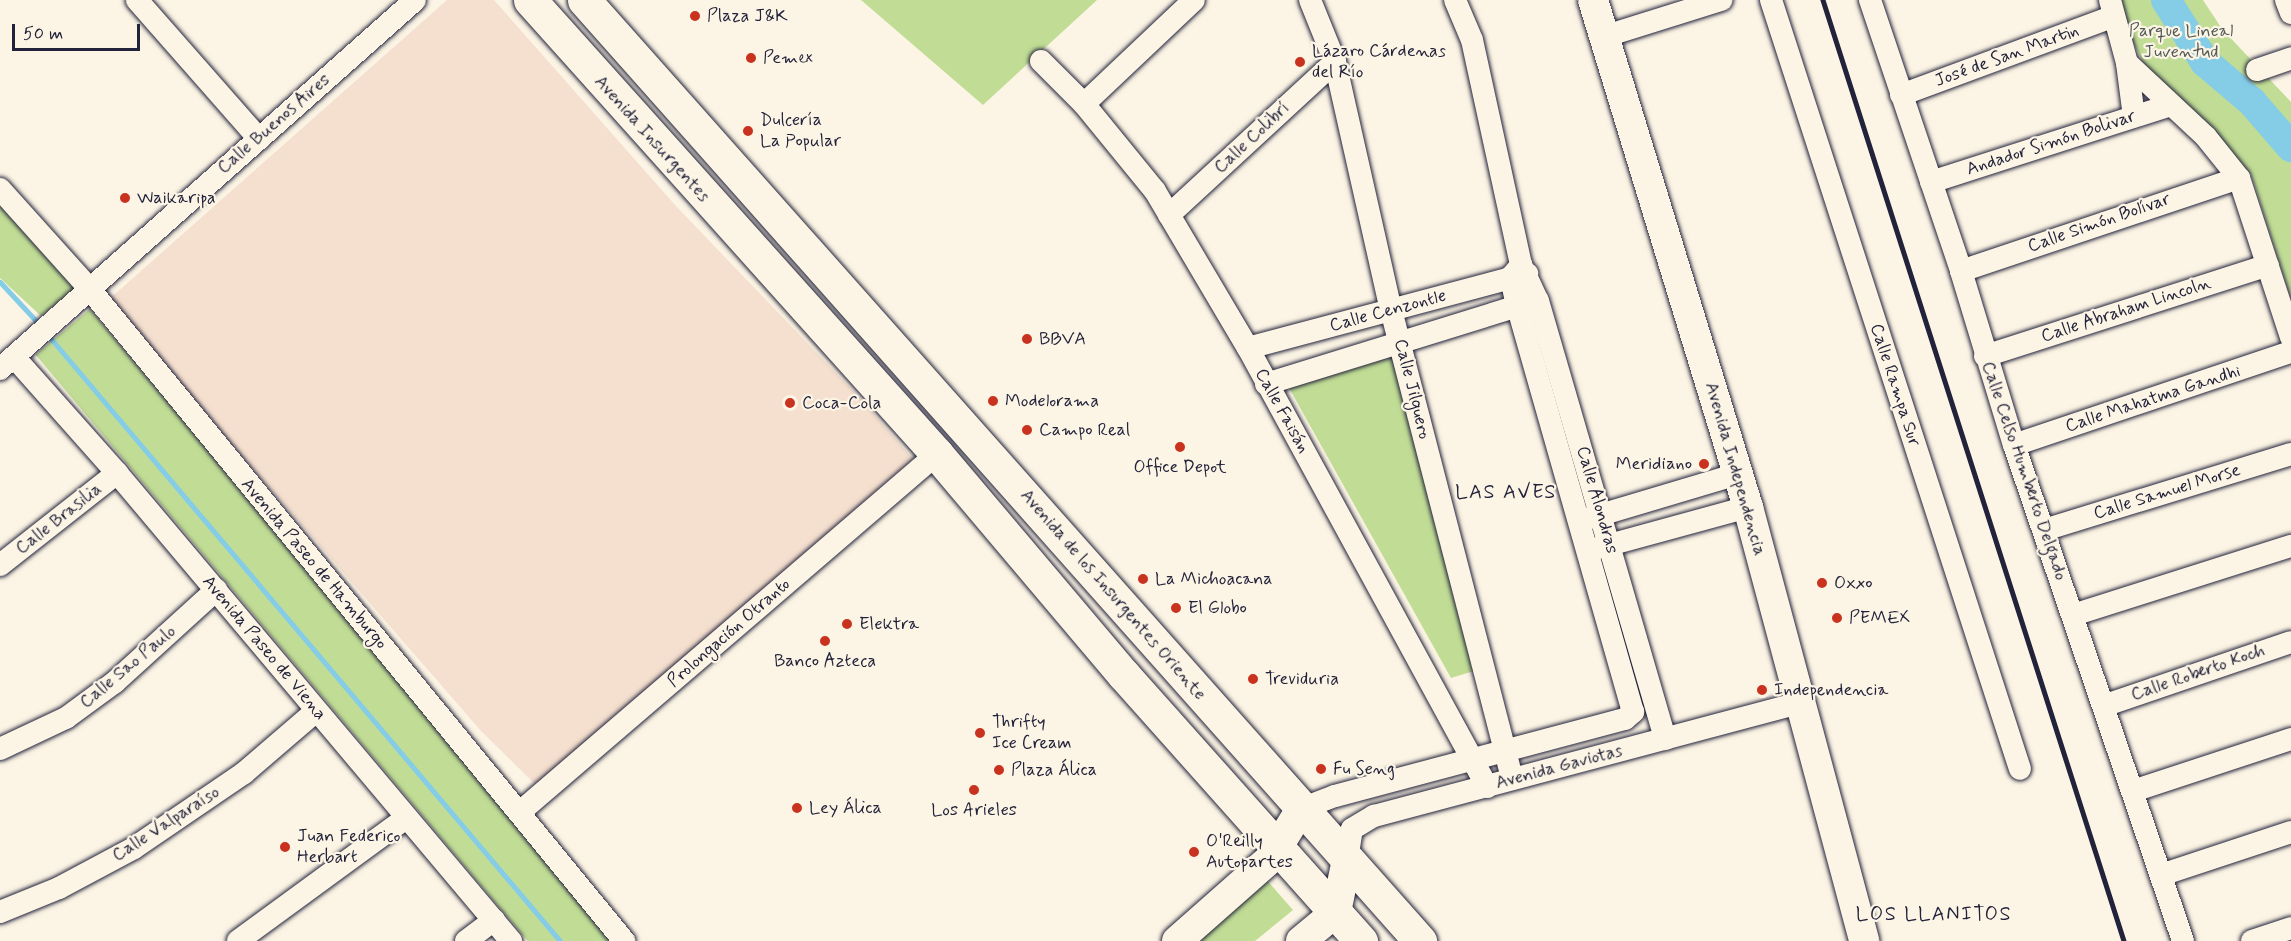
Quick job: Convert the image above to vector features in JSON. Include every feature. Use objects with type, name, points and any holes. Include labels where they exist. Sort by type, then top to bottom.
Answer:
[{"type":"highway","name":"Avenida Insurgentes","points":[[530,0],[616,99],[777,276]]},
{"type":"highway","points":[[555,0],[582,21],[592,9],[806,249],[777,276],[937,454],[1123,674],[1361,941]]},
{"type":"highway","points":[[616,99],[647,71]]},
{"type":"highway","name":"Avenida de los Insurgentes Oriente","points":[[806,249],[1420,941]]},
{"type":"main road","name":"Avenida Independencia","points":[[1593,0],[1606,36],[1748,507],[1864,941]]},
{"type":"main road","points":[[1177,941],[1280,849],[1301,809]]},
{"type":"main road","points":[[1301,941],[1336,912],[1347,860]]},
{"type":"street","points":[[137,0],[259,139]]},
{"type":"street","name":"Calle Buenos Aires","points":[[14,355],[88,287],[415,0]]},
{"type":"street","points":[[1084,105],[1194,0]]},
{"type":"street","name":"Calle Jilguero","points":[[1310,0],[1335,62],[1391,310],[1512,779]]},
{"type":"street","name":"Calle Alondras","points":[[1455,0],[1472,40],[1520,272],[1577,523],[1633,712]]},
{"type":"street","points":[[1606,36],[1721,0]]},
{"type":"street","name":"Calle Rampa Sur","points":[[1771,0],[2020,769]]},
{"type":"street","name":"Calle Celso Humberto Delgado","points":[[1870,0],[1961,271],[1985,356],[2014,445],[2106,705],[2183,941]]},
{"type":"street","points":[[2286,0],[2291,12]]},
{"type":"street","points":[[2111,8],[2127,63],[2134,117]]},
{"type":"street","name":"José de San Martin","points":[[1901,95],[2111,8]]},
{"type":"street","points":[[2257,70],[2291,58]]},
{"type":"street","name":"Calle Faisán","points":[[1041,61],[1084,105],[1155,191],[1248,348],[1476,760],[1487,787]]},
{"type":"street","name":"Calle Colibrí","points":[[1169,215],[1335,62]]},
{"type":"street","points":[[2127,63],[2206,137],[2239,178],[2291,338]]},
{"type":"street","name":"Andador Simón Bolivar","points":[[1932,182],[2171,105]]},
{"type":"street","name":"Calle Simón Bolívar","points":[[1961,271],[2239,178]]},
{"type":"street","name":"Avenida Paseo de Hamburgo","points":[[0,189],[88,287],[624,941]]},
{"type":"street","name":"Calle Abraham Lincoln","points":[[1985,356],[2268,265]]},
{"type":"street","name":"Calle Cenzontle","points":[[1248,348],[1391,310],[1520,272]]},
{"type":"street","name":"Calle Alondras","points":[[1527,303],[1602,514],[1665,739]]},
{"type":"street","name":"Calle Cenzontle","points":[[1266,384],[1527,303]]},
{"type":"street","name":"Calle Mahatma Gandhi","points":[[2014,445],[2291,352]]},
{"type":"street","name":"Avenida Paseo de Viena","points":[[14,355],[117,473],[511,941]]},
{"type":"street","name":"Prolongación Otranto","points":[[520,812],[937,454]]},
{"type":"street","name":"Calle Samuel Morse","points":[[2044,530],[2291,454]]},
{"type":"street","name":"Calle Brasilia","points":[[0,565],[117,473]]},
{"type":"street","points":[[1577,523],[1738,474]]},
{"type":"street","points":[[1585,552],[1748,507]]},
{"type":"street","points":[[2073,615],[2291,546]]},
{"type":"street","name":"Calle Sao Paulo","points":[[0,749],[66,717],[115,682],[216,590]]},
{"type":"street","name":"Calle Roberto Koch","points":[[2106,705],[2291,642]]},
{"type":"street","name":"Avenida Gaviotas","points":[[1347,860],[1350,836],[1359,822],[1512,779],[1799,704]]},
{"type":"street","name":"Calle Valparaíso","points":[[0,912],[60,888],[134,848],[244,773],[316,711]]},
{"type":"street","name":"Avenida Gaviotas","points":[[1301,809],[1476,760],[1506,749],[1625,719],[1633,712]]},
{"type":"street","points":[[2133,791],[2291,739]]},
{"type":"street","points":[[238,941],[406,818]]},
{"type":"street","points":[[2161,875],[2291,832]]},
{"type":"street","points":[[466,941],[494,920]]},
{"type":"street","points":[[2252,941],[2291,928]]},
{"type":"shaded area","points":[[447,0],[494,0],[675,205],[859,397],[913,459],[538,787],[481,731],[107,301]]},
{"type":"green space","points":[[861,0],[1097,0],[983,105]]},
{"type":"green space","name":"Parque Lineal Juventud","points":[[2119,0],[2203,0],[2222,29],[2291,102],[2291,299],[2251,174],[2144,65],[2126,28]]},
{"type":"green space","points":[[0,199],[78,286],[41,316],[0,278]]},
{"type":"green space","points":[[90,309],[618,939],[616,941],[528,941],[36,355]]},
{"type":"green space","points":[[1392,355],[1474,671],[1451,678],[1288,386]]},
{"type":"green space","points":[[1264,877],[1293,910],[1255,941],[1196,941]]},
{"type":"waterway","points":[[2166,0],[2205,62],[2252,102],[2291,147]]},
{"type":"waterway","points":[[0,282],[40,325]]},
{"type":"waterway","points":[[47,334],[560,941]]},
{"type":"railway","points":[[1823,0],[2124,941]]},
{"type":"place","name":"Plaza J&K","points":[[695,16]]},
{"type":"place","name":"Pemex","points":[[751,58]]},
{"type":"place","name":"Lázaro Cárdenas del Río","points":[[1300,62]]},
{"type":"place","name":"Dulcería La Popular","points":[[748,131]]},
{"type":"place","name":"Waikaripa","points":[[125,198]]},
{"type":"place","name":"BBVA","points":[[1027,339]]},
{"type":"place","name":"Modelorama","points":[[993,401]]},
{"type":"place","name":"Coca-Cola","points":[[790,403]]},
{"type":"place","name":"Campo Real","points":[[1027,430]]},
{"type":"place","name":"Office Depot","points":[[1180,447]]},
{"type":"place","name":"Meridiano","points":[[1704,464]]},
{"type":"place","name":"La Michoacana","points":[[1143,579]]},
{"type":"place","name":"Oxxo","points":[[1822,583]]},
{"type":"place","name":"El Globo","points":[[1176,608]]},
{"type":"place","name":"PEMEX","points":[[1837,618]]},
{"type":"place","name":"Elektra","points":[[847,624]]},
{"type":"place","name":"Banco Azteca","points":[[825,641]]},
{"type":"place","name":"Treviduria","points":[[1253,679]]},
{"type":"place","name":"Independencia","points":[[1762,690]]},
{"type":"place","name":"Thrifty Ice Cream","points":[[980,733]]},
{"type":"place","name":"Fu Seng","points":[[1321,769]]},
{"type":"place","name":"Plaza Álica","points":[[999,770]]},
{"type":"place","name":"Los Arieles","points":[[974,790]]},
{"type":"place","name":"Ley Álica","points":[[797,808]]},
{"type":"place","name":"Juan Federico Herbart","points":[[285,847]]},
{"type":"place","name":"O'Reilly Autopartes","points":[[1194,852]]},
{"type":"district","name":"LAS AVES","points":[[1506,492]]},
{"type":"district","name":"LOS LLANITOS","points":[[1934,914]]}]
